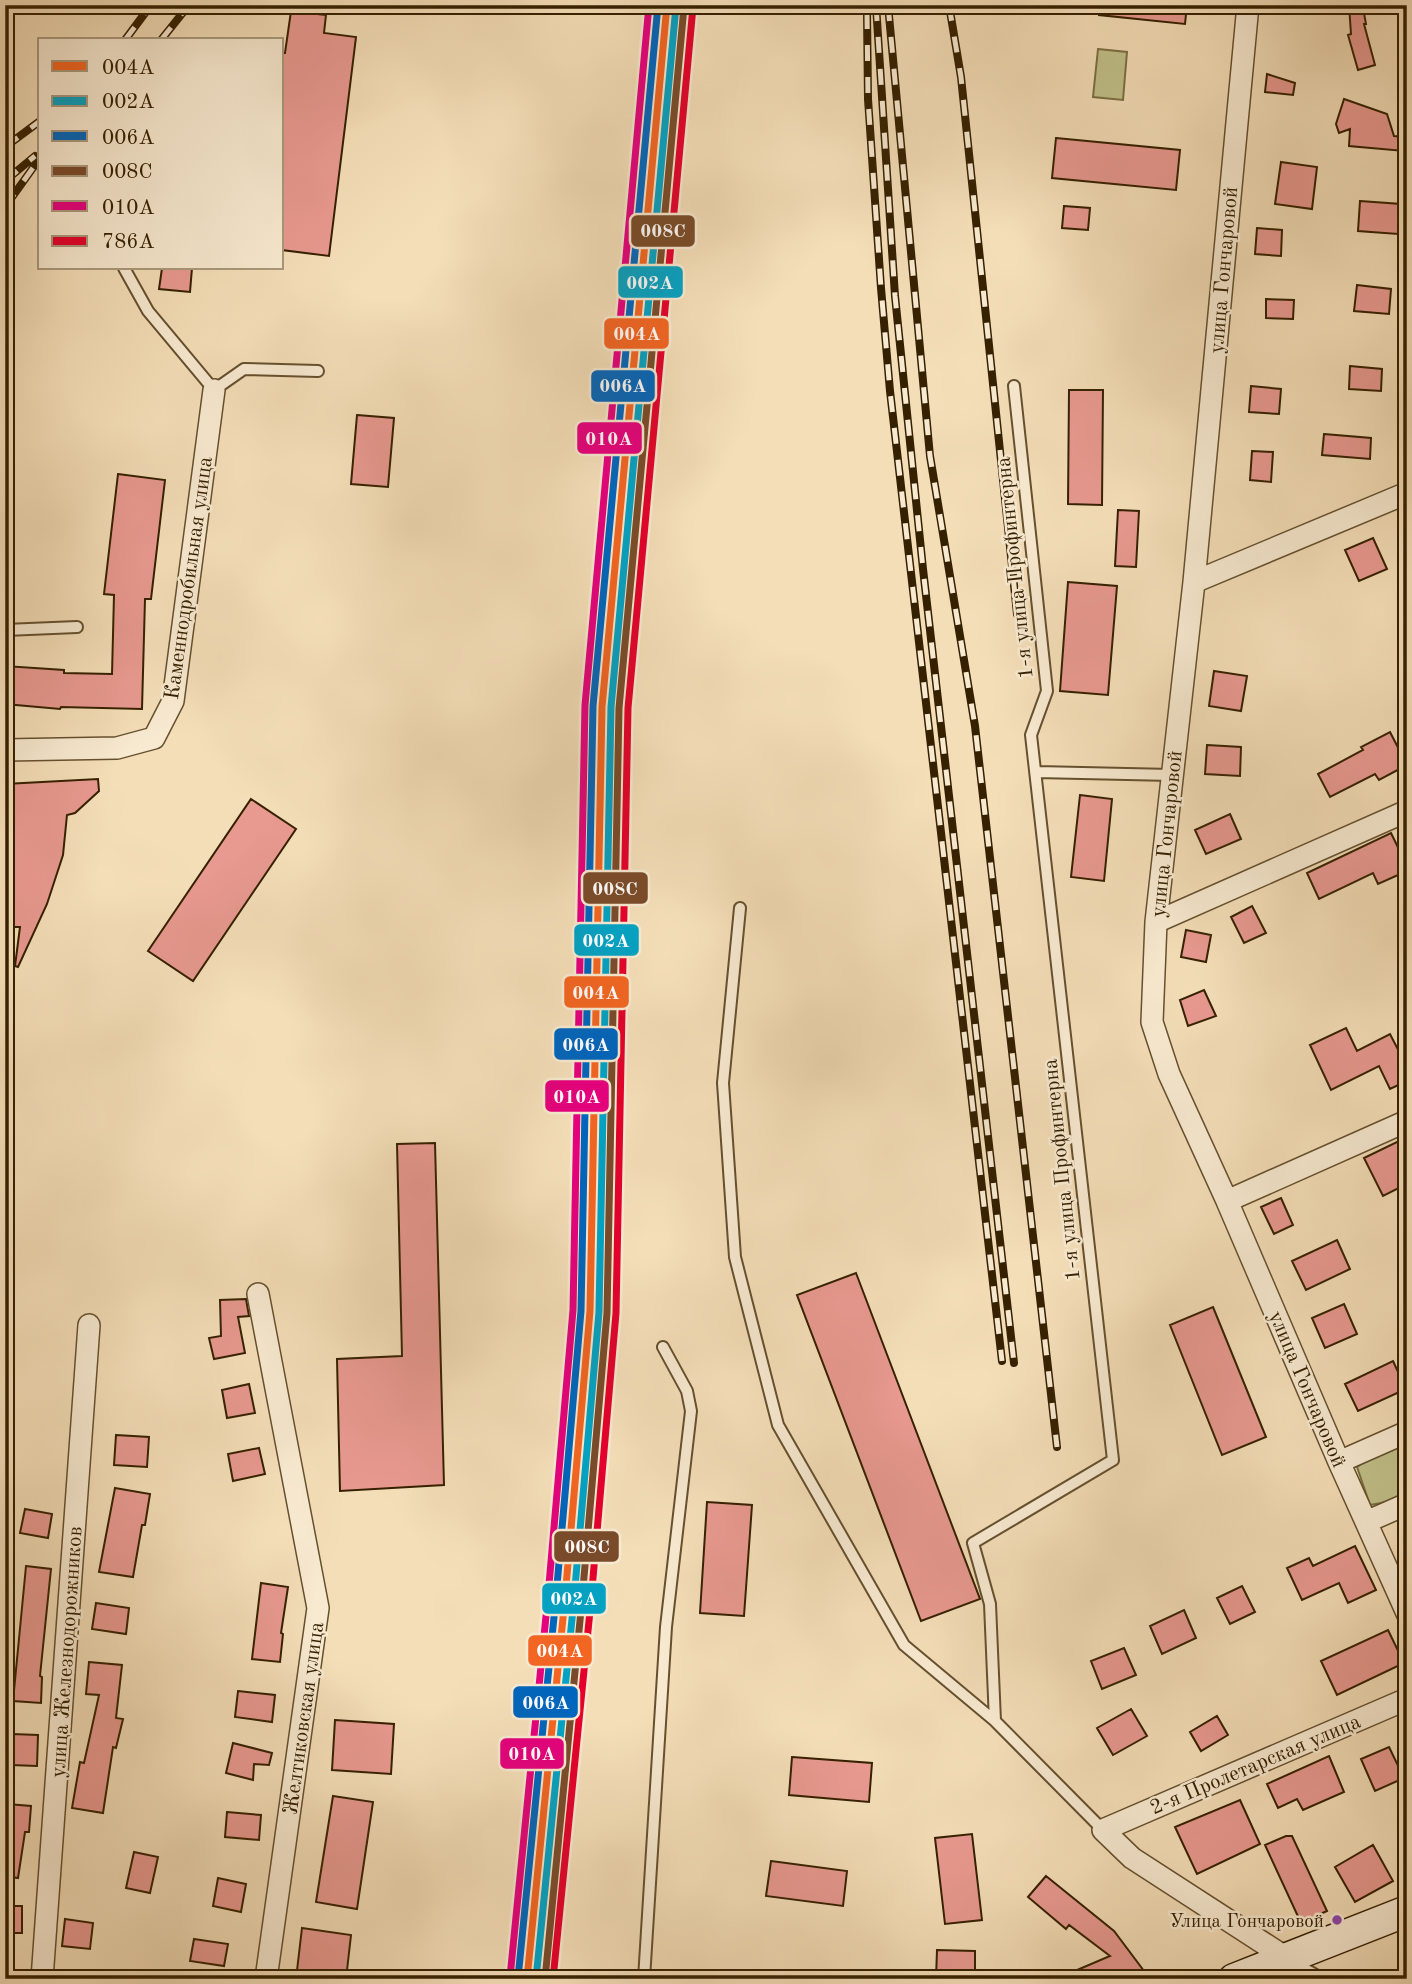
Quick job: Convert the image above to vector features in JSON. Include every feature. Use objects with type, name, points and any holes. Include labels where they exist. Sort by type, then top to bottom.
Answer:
[{"type":"main road","points":[[1234,1979],[1407,1911]]},
{"type":"street","name":"улица Гончаровой","points":[[1248,5],[1194,582],[1156,922],[1152,1023],[1168,1074],[1227,1201],[1407,1613]]},
{"type":"street","name":"Каменнодробильная улица","points":[[5,750],[117,748],[155,737],[173,701],[214,390]]},
{"type":"street","points":[[1194,582],[1407,493]]},
{"type":"street","points":[[1156,922],[1407,811]]},
{"type":"street","points":[[1227,1201],[1407,1121]]},
{"type":"street","name":"Желтиковская улица","points":[[258,1294],[318,1608],[266,1979]]},
{"type":"street","name":"улица Железнодорожников","points":[[42,1979],[89,1325]]},
{"type":"street","points":[[1339,1462],[1407,1432]]},
{"type":"street","points":[[1366,1522],[1407,1504]]},
{"type":"street","name":"2-я Пролетарская улица","points":[[1103,1830],[1407,1699]]},
{"type":"street","points":[[1103,1830],[1132,1858],[1288,1959]]},
{"type":"lane","points":[[125,270],[148,311],[214,390],[244,369],[318,370]]},
{"type":"lane","name":"1-я улица Профинтерна","points":[[995,1721],[990,1604],[973,1544],[1113,1460],[1031,735],[1047,691],[1014,386]]},
{"type":"lane","points":[[5,630],[77,627]]},
{"type":"lane","points":[[1037,772],[1172,775]]},
{"type":"lane","points":[[740,908],[723,1083],[734,1256],[778,1425],[904,1645],[995,1721],[1103,1830]]},
{"type":"lane","points":[[644,1979],[666,1627],[691,1411],[687,1391],[663,1347]]},
{"type":"lane","points":[[1288,1959],[1323,1979]]},
{"type":"shaded area","points":[[1098,49],[1127,52],[1123,100],[1093,97]]},
{"type":"shaded area","points":[[1407,1437],[1407,1496],[1370,1505],[1357,1467]]},
{"type":"building","points":[[1099,5],[1187,5],[1185,24],[1099,15]]},
{"type":"building","points":[[1349,5],[1363,8],[1364,24],[1375,65],[1358,70],[1348,35],[1351,34]]},
{"type":"building","points":[[291,11],[326,15],[324,33],[356,37],[329,256],[284,250],[285,53]]},
{"type":"building","points":[[1267,74],[1295,83],[1293,95],[1265,92]]},
{"type":"building","points":[[1344,99],[1387,114],[1394,136],[1405,137],[1404,151],[1349,146],[1350,129],[1339,133],[1336,124]]},
{"type":"building","points":[[1056,138],[1180,150],[1176,190],[1052,178]]},
{"type":"building","points":[[1281,162],[1317,167],[1312,209],[1275,204]]},
{"type":"building","points":[[1360,201],[1401,204],[1398,234],[1358,231]]},
{"type":"building","points":[[1064,206],[1090,208],[1088,230],[1062,228]]},
{"type":"building","points":[[1257,228],[1282,230],[1281,256],[1255,254]]},
{"type":"building","points":[[162,270],[192,270],[190,292],[159,289]]},
{"type":"building","points":[[1357,285],[1391,289],[1389,314],[1354,311]]},
{"type":"building","points":[[1266,299],[1294,300],[1293,319],[1266,318]]},
{"type":"building","points":[[1350,366],[1382,369],[1381,391],[1349,389]]},
{"type":"building","points":[[1251,386],[1281,389],[1279,414],[1249,412]]},
{"type":"building","points":[[1069,390],[1103,390],[1102,505],[1068,504]]},
{"type":"building","points":[[357,415],[394,418],[388,487],[351,484]]},
{"type":"building","points":[[1324,434],[1371,438],[1370,459],[1322,455]]},
{"type":"building","points":[[1252,451],[1273,452],[1271,482],[1250,480]]},
{"type":"building","points":[[118,474],[165,480],[151,599],[145,599],[142,709],[60,709],[5,704],[5,666],[64,670],[64,673],[112,674],[114,595],[104,594]]},
{"type":"building","points":[[1118,510],[1139,511],[1136,567],[1115,566]]},
{"type":"building","points":[[1373,538],[1387,569],[1359,581],[1345,550]]},
{"type":"building","points":[[1068,582],[1117,586],[1108,695],[1060,691]]},
{"type":"building","points":[[1214,671],[1247,676],[1241,711],[1209,706]]},
{"type":"building","points":[[1390,732],[1407,765],[1379,780],[1375,774],[1330,797],[1318,774]]},
{"type":"building","points":[[1207,745],[1241,747],[1240,776],[1205,774]]},
{"type":"building","points":[[98,779],[99,791],[75,813],[67,815],[63,855],[47,904],[18,967],[15,966],[20,927],[5,927],[5,784]]},
{"type":"building","points":[[1080,795],[1112,799],[1104,881],[1071,877]]},
{"type":"building","points":[[251,799],[296,829],[193,981],[148,951]]},
{"type":"building","points":[[1230,814],[1241,839],[1206,854],[1195,830]]},
{"type":"building","points":[[1391,833],[1407,871],[1378,884],[1373,873],[1319,899],[1307,873]]},
{"type":"building","points":[[1252,906],[1266,933],[1244,943],[1231,917]]},
{"type":"building","points":[[1186,930],[1211,935],[1206,962],[1181,957]]},
{"type":"building","points":[[1204,990],[1216,1016],[1188,1026],[1180,1000]]},
{"type":"building","points":[[1346,1028],[1357,1051],[1390,1034],[1407,1067],[1407,1081],[1390,1089],[1379,1066],[1331,1090],[1310,1045]]},
{"type":"building","points":[[1401,1140],[1407,1152],[1407,1184],[1383,1196],[1364,1158]]},
{"type":"building","points":[[435,1143],[444,1485],[340,1491],[337,1359],[402,1356],[397,1144]]},
{"type":"building","points":[[1281,1198],[1293,1225],[1274,1234],[1261,1207]]},
{"type":"building","points":[[1337,1240],[1350,1269],[1306,1290],[1292,1261]]},
{"type":"building","points":[[856,1273],[980,1599],[921,1621],[797,1295]]},
{"type":"building","points":[[246,1299],[249,1316],[238,1317],[245,1353],[214,1359],[209,1338],[221,1336],[220,1300]]},
{"type":"building","points":[[1344,1304],[1357,1334],[1325,1348],[1312,1318]]},
{"type":"building","points":[[1213,1307],[1266,1437],[1222,1455],[1170,1325]]},
{"type":"building","points":[[1393,1361],[1406,1389],[1358,1411],[1345,1384]]},
{"type":"building","points":[[249,1384],[255,1413],[227,1418],[222,1390]]},
{"type":"building","points":[[116,1435],[149,1437],[147,1467],[114,1465]]},
{"type":"building","points":[[259,1448],[265,1474],[233,1481],[228,1454]]},
{"type":"building","points":[[115,1488],[150,1494],[133,1577],[99,1572]]},
{"type":"building","points":[[707,1502],[752,1505],[744,1616],[700,1613]]},
{"type":"building","points":[[25,1509],[52,1514],[48,1538],[20,1533]]},
{"type":"building","points":[[1355,1546],[1376,1590],[1348,1603],[1339,1583],[1302,1600],[1287,1568],[1309,1558],[1313,1566]]},
{"type":"building","points":[[26,1566],[51,1569],[40,1676],[41,1703],[13,1701]]},
{"type":"building","points":[[261,1583],[288,1587],[280,1662],[252,1659]]},
{"type":"building","points":[[1242,1586],[1255,1612],[1230,1624],[1217,1598]]},
{"type":"building","points":[[96,1603],[129,1608],[126,1634],[92,1629]]},
{"type":"building","points":[[1184,1610],[1196,1638],[1162,1654],[1150,1626]]},
{"type":"building","points":[[1388,1630],[1404,1663],[1337,1695],[1321,1661]]},
{"type":"building","points":[[1124,1648],[1136,1675],[1102,1689],[1091,1661]]},
{"type":"building","points":[[89,1662],[122,1665],[116,1718],[123,1719],[116,1748],[113,1747],[103,1813],[72,1808],[80,1762],[84,1763],[99,1695],[86,1694]]},
{"type":"building","points":[[238,1691],[275,1695],[272,1722],[235,1717]]},
{"type":"building","points":[[1131,1709],[1147,1736],[1113,1755],[1097,1728]]},
{"type":"building","points":[[1217,1716],[1228,1735],[1201,1751],[1190,1732]]},
{"type":"building","points":[[335,1720],[394,1724],[391,1774],[332,1770]]},
{"type":"building","points":[[12,1734],[38,1735],[37,1766],[11,1765]]},
{"type":"building","points":[[233,1743],[272,1753],[269,1765],[254,1764],[253,1780],[226,1773]]},
{"type":"building","points":[[1389,1747],[1404,1778],[1375,1791],[1361,1759]]},
{"type":"building","points":[[1329,1756],[1344,1792],[1303,1810],[1297,1799],[1278,1808],[1267,1784]]},
{"type":"building","points":[[792,1757],[872,1763],[869,1802],[789,1795]]},
{"type":"building","points":[[333,1796],[373,1802],[357,1909],[316,1902]]},
{"type":"building","points":[[1240,1800],[1260,1844],[1197,1874],[1175,1827]]},
{"type":"building","points":[[7,1804],[31,1806],[29,1832],[25,1832],[18,1878],[5,1876]]},
{"type":"building","points":[[227,1812],[261,1815],[259,1840],[225,1837]]},
{"type":"building","points":[[972,1834],[982,1920],[945,1924],[935,1838]]},
{"type":"building","points":[[1292,1836],[1327,1911],[1301,1923],[1265,1845]]},
{"type":"building","points":[[1373,1845],[1393,1881],[1355,1902],[1335,1867]]},
{"type":"building","points":[[134,1852],[158,1857],[150,1893],[126,1888]]},
{"type":"building","points":[[771,1861],[847,1871],[843,1906],[766,1896]]},
{"type":"building","points":[[1046,1876],[1114,1931],[1150,1979],[1056,1979],[1110,1956],[1069,1925],[1066,1929],[1028,1897]]},
{"type":"building","points":[[218,1878],[246,1884],[241,1912],[213,1906]]},
{"type":"building","points":[[5,1906],[22,1906],[22,1933],[5,1933]]},
{"type":"building","points":[[65,1919],[93,1923],[90,1949],[62,1946]]},
{"type":"building","points":[[302,1928],[351,1935],[346,1979],[296,1979]]},
{"type":"building","points":[[194,1939],[228,1944],[224,1966],[190,1961]]},
{"type":"building","points":[[937,1950],[975,1951],[975,1979],[936,1979]]},
{"type":"railway","points":[[126,38],[151,5]]},
{"type":"railway","points":[[163,38],[189,5]]},
{"type":"railway","points":[[876,5],[895,296],[923,569],[1014,1363]]},
{"type":"railway","points":[[888,5],[930,456],[975,726],[1057,1447]]},
{"type":"railway","points":[[949,5],[961,77],[1017,614]]},
{"type":"railway","points":[[867,13],[868,99],[890,391],[1002,1361]]},
{"type":"railway","points":[[5,147],[38,122]]},
{"type":"railway","points":[[5,181],[35,156]]},
{"type":"railway","points":[[5,207],[38,161]]},
{"type":"transit line","name":"010А","points":[[510,1977],[573,1310],[585,705],[649,5]]},
{"type":"transit line","name":"006А","points":[[518,1978],[581,1311],[593,706],[658,5]]},
{"type":"transit line","name":"004А","points":[[527,1979],[590,1311],[602,707],[667,5]]},
{"type":"transit line","name":"002А","points":[[536,1979],[599,1312],[611,707],[676,6]]},
{"type":"transit line","name":"008С","points":[[545,1979],[607,1313],[619,708],[684,7]]},
{"type":"transit line","name":"786А","points":[[553,1979],[591,1601],[616,1313],[628,708],[693,7]]},
{"type":"place","name":"Улица Гончаровой","points":[[1337,1920]]}]
